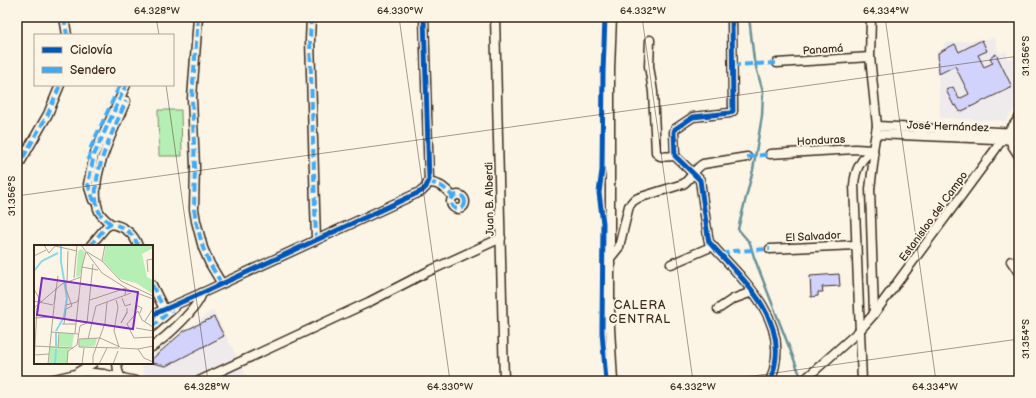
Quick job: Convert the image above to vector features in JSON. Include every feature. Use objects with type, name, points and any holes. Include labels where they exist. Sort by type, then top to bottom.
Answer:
[{"type":"street","points":[[64,17],[67,34]]},
{"type":"street","points":[[198,17],[192,98],[195,166],[194,209],[203,248],[210,264],[222,284]]},
{"type":"street","points":[[311,17],[310,40],[316,240]]},
{"type":"street","points":[[153,314],[202,294],[422,191],[428,183],[424,17]]},
{"type":"street","name":"Juan B. Alberdi","points":[[495,17],[504,381]]},
{"type":"street","points":[[612,17],[610,69],[610,328],[613,381]]},
{"type":"street","points":[[675,156],[675,129],[693,117],[730,113],[733,111],[732,17]]},
{"type":"street","points":[[871,17],[870,57],[876,130],[870,189],[874,314]]},
{"type":"street","points":[[650,40],[649,66],[653,92],[657,155],[675,156],[700,180],[708,237],[713,246],[752,292],[768,315],[775,338],[777,351],[773,376],[770,381]]},
{"type":"street","name":"Panamá","points":[[777,63],[870,57]]},
{"type":"street","points":[[17,168],[48,114],[60,86]]},
{"type":"street","points":[[92,166],[89,157],[91,147],[120,86]]},
{"type":"street","points":[[126,86],[98,146],[88,184],[98,210],[103,218],[111,224],[127,231],[133,236],[138,245]]},
{"type":"street","points":[[98,210],[95,190],[102,159],[106,146],[126,101]]},
{"type":"street","name":"Estanislao del Campo","points":[[803,381],[859,331],[874,314],[1001,140],[1010,136],[1019,118]]},
{"type":"street","name":"José Hernández","points":[[876,130],[1010,136],[1019,133]]},
{"type":"street","name":"José Hernández","points":[[876,130],[1001,140]]},
{"type":"street","points":[[1010,136],[1019,156]]},
{"type":"street","name":"José Hernández","points":[[1010,136],[1019,140]]},
{"type":"street","points":[[862,381],[854,176],[860,162],[873,150]]},
{"type":"street","name":"Honduras","points":[[770,154],[873,150]]},
{"type":"street","points":[[611,257],[619,247],[629,206],[633,201],[638,198],[683,184],[703,164],[747,157]]},
{"type":"street","points":[[428,183],[432,182],[439,184],[453,197]]},
{"type":"street","points":[[91,245],[106,227],[111,224]]},
{"type":"street","points":[[199,381],[501,238]]},
{"type":"street","name":"El Salvador","points":[[770,249],[856,245]]},
{"type":"street","points":[[671,264],[713,246]]},
{"type":"street","points":[[1011,260],[1019,273]]},
{"type":"street","points":[[153,287],[164,309]]},
{"type":"street","points":[[718,308],[752,292]]},
{"type":"street","points":[[153,347],[194,308],[201,299],[202,294]]},
{"type":"street","points":[[153,326],[178,304]]},
{"type":"street","points":[[76,374],[91,364]]},
{"type":"street","points":[[117,364],[121,379]]},
{"type":"street","points":[[46,381],[91,372],[136,381]]},
{"type":"shaded area","points":[[995,38],[999,53],[1007,51],[1008,59],[1019,57],[1019,102],[1006,121],[940,118],[937,51],[943,49],[944,43]]},
{"type":"shaded area","points":[[213,310],[246,375],[235,381],[147,381],[142,368],[143,364],[153,364],[153,354]]},
{"type":"green space","points":[[158,110],[181,110],[182,156],[159,156]]},
{"type":"building","points":[[982,40],[987,51],[978,55],[984,67],[993,63],[990,58],[996,54],[1012,87],[960,112],[956,105],[954,106],[946,90],[953,87],[959,99],[969,94],[955,66],[939,74],[938,53],[955,44],[959,52]]},
{"type":"building","points":[[839,274],[840,286],[822,287],[823,292],[818,292],[818,296],[811,297],[810,276]]},
{"type":"building","points":[[214,317],[224,336],[166,366],[153,363],[153,358],[184,331]]},
{"type":"waterway","points":[[749,17],[754,60],[763,92],[762,116],[753,170],[738,229],[750,243],[754,257],[802,380]]},
{"type":"marked path","points":[[64,17],[67,34]]},
{"type":"marked path","points":[[198,17],[192,98],[195,166],[194,209],[203,248],[210,264],[222,284]]},
{"type":"marked path","points":[[311,17],[310,40],[316,240]]},
{"type":"marked path","points":[[732,65],[777,63]]},
{"type":"marked path","points":[[17,168],[48,114],[60,86]]},
{"type":"marked path","points":[[90,160],[89,157],[91,147],[120,86]]},
{"type":"marked path","points":[[94,202],[88,184],[94,155],[126,86]]},
{"type":"marked path","points":[[111,224],[102,216],[98,209],[96,183],[99,168],[109,139],[126,101]]},
{"type":"marked path","points":[[747,157],[770,154]]},
{"type":"marked path","points":[[428,183],[439,185],[453,197]]},
{"type":"marked path","points":[[455,195],[461,195],[465,199],[465,202],[465,205],[461,209],[455,209],[451,205],[451,199],[455,195]]},
{"type":"marked path","points":[[91,245],[106,227],[111,224],[128,231],[138,245]]},
{"type":"marked path","points":[[721,255],[733,251],[770,249]]},
{"type":"marked path","points":[[153,287],[164,309]]},
{"type":"marked path","points":[[153,326],[172,309]]},
{"type":"cycle path","points":[[153,315],[422,191],[426,187],[429,180],[424,17]]},
{"type":"cycle path","points":[[605,17],[602,170],[599,193],[603,223],[602,332],[606,381]]},
{"type":"cycle path","points":[[732,17],[733,111],[730,113],[693,117],[675,129],[675,156],[700,180],[709,242],[757,297],[773,328],[776,346],[775,366],[770,381]]},
{"type":"district","name":"CALERA CENTRAL","points":[[640,312]]}]
